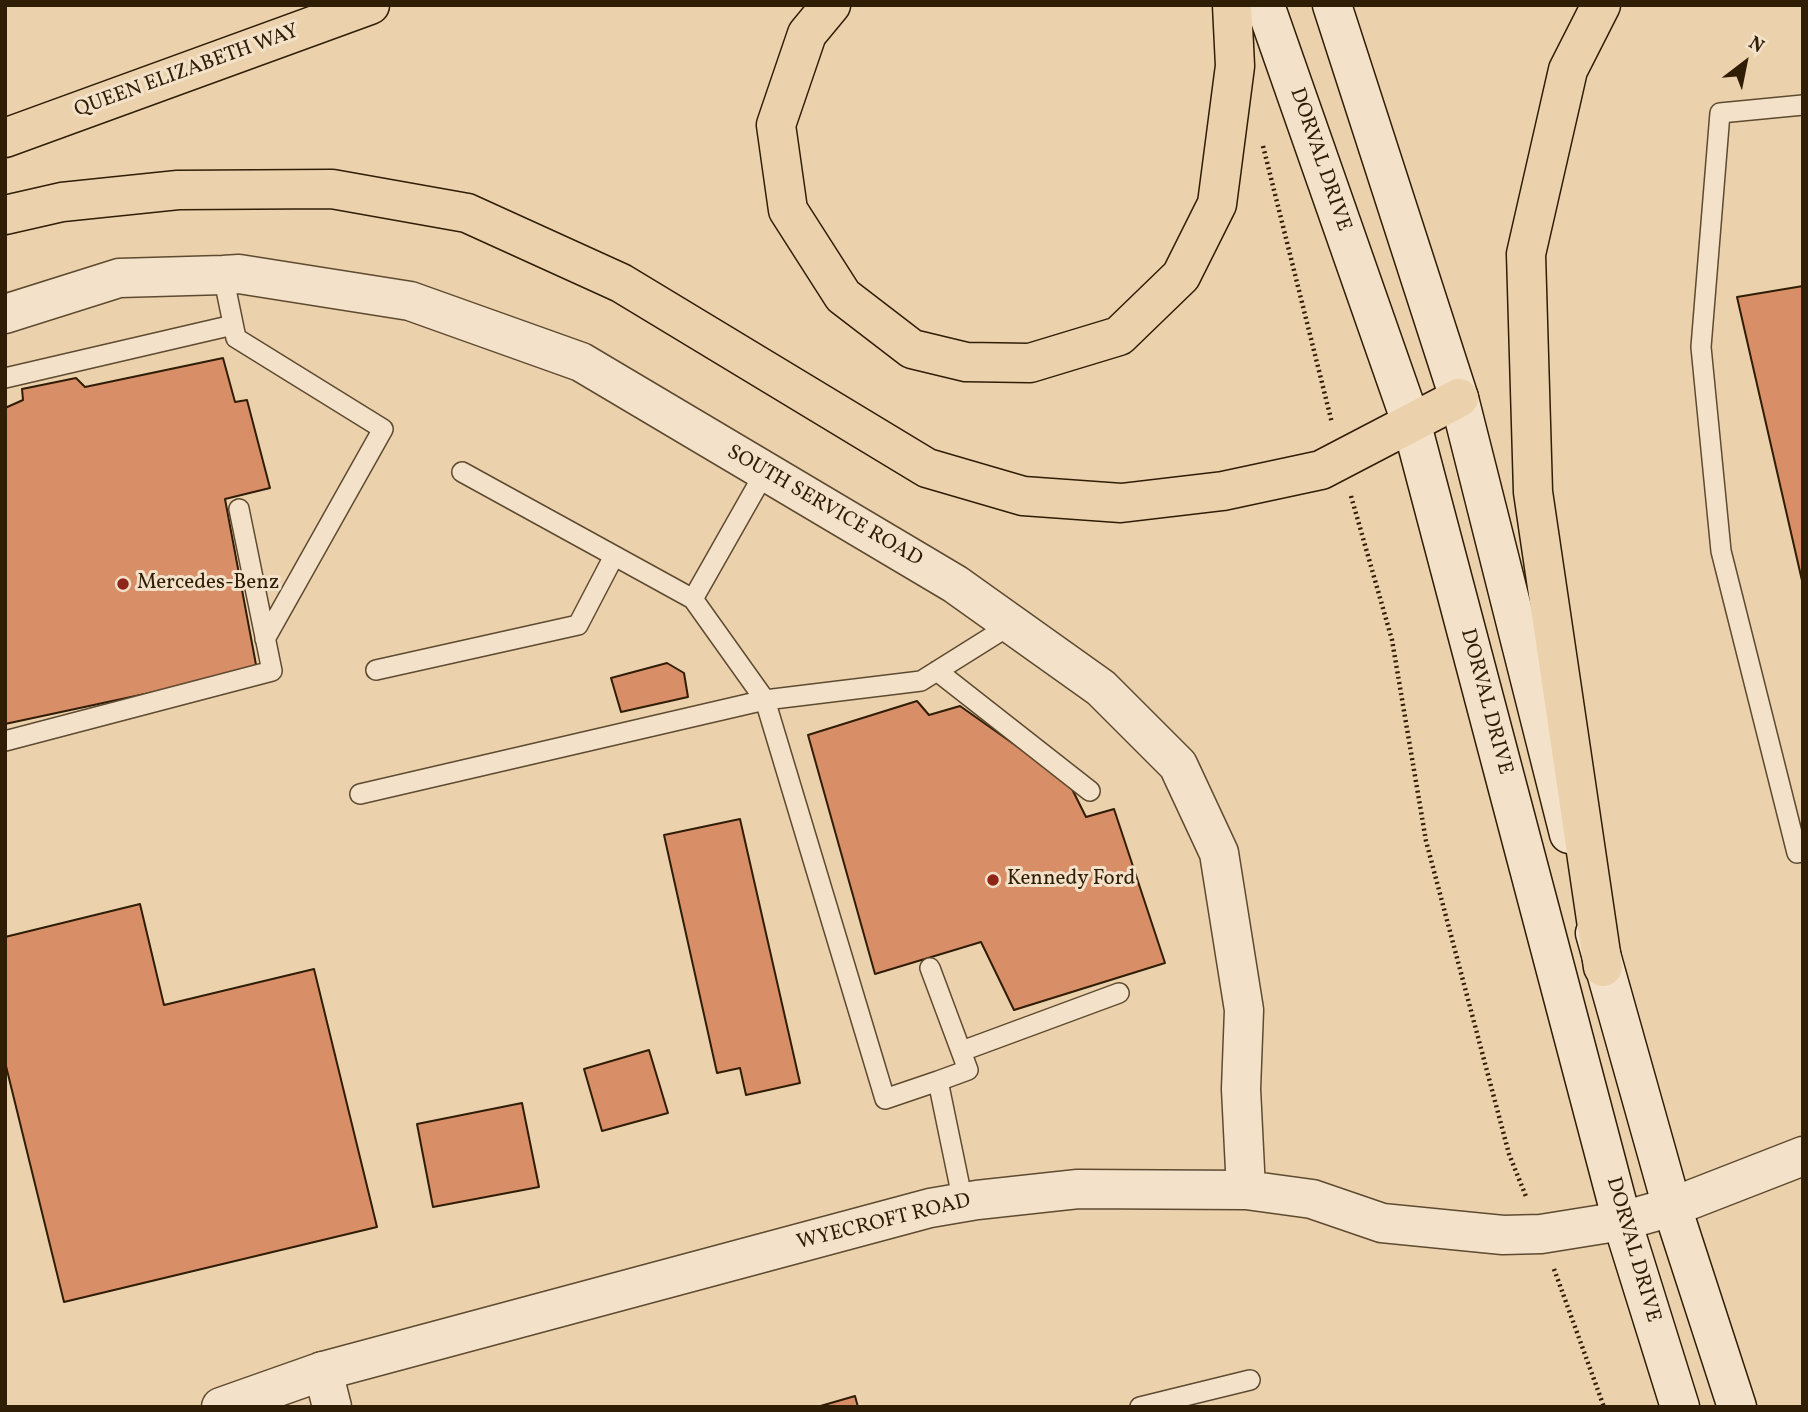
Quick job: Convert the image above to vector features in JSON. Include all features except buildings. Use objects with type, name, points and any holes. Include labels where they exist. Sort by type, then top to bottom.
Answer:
[{"type":"highway","name":"QUEEN ELIZABETH WAY","points":[[5,138],[370,5]]},
{"type":"highway","points":[[831,5],[807,34],[776,125],[788,210],[843,296],[912,349],[966,362],[1030,363],[1119,336],[1181,275],[1217,204],[1236,66],[1232,5]]},
{"type":"highway","points":[[1601,5],[1569,70],[1526,254],[1532,492],[1603,967]]},
{"type":"highway","points":[[5,215],[62,202],[178,190],[307,189],[332,189],[467,213],[621,283],[927,468],[1023,496],[1121,503],[1223,491],[1321,470],[1412,425],[1459,398]]},
{"type":"street","name":"DORVAL DRIVE","points":[[1265,5],[1412,425],[1622,1220],[1680,1407]]},
{"type":"street","points":[[1332,5],[1459,398],[1603,967],[1672,1207],[1737,1407]]},
{"type":"street","name":"SOUTH SERVICE ROAD","points":[[5,314],[119,278],[239,274],[410,301],[581,362],[955,584],[1012,624],[1101,688],[1178,765],[1219,853],[1244,1010],[1241,1089],[1246,1190]]},
{"type":"street","name":"WYECROFT ROAD","points":[[221,1407],[328,1389],[930,1208],[963,1202],[1078,1189],[1246,1190],[1312,1199],[1382,1223],[1503,1235],[1541,1234],[1622,1220],[1672,1207],[1803,1156]]},
{"type":"lane","points":[[1803,105],[1720,113],[1701,347],[1721,551],[1797,853],[1803,852]]},
{"type":"lane","points":[[223,275],[236,338],[383,429],[265,639]]},
{"type":"lane","points":[[5,378],[233,325]]},
{"type":"lane","points":[[462,472],[693,599],[765,700],[885,1099],[968,1070],[930,968]]},
{"type":"lane","points":[[693,599],[765,472]]},
{"type":"lane","points":[[5,741],[272,671],[239,509]]},
{"type":"lane","points":[[376,670],[578,625],[614,556]]},
{"type":"lane","points":[[360,794],[765,700],[921,681],[1012,624]]},
{"type":"lane","points":[[937,671],[1090,790]]},
{"type":"lane","points":[[962,1051],[1119,993]]},
{"type":"lane","points":[[938,1081],[963,1202]]},
{"type":"lane","points":[[1140,1407],[1251,1380]]},
{"type":"path","points":[[1263,145],[1272,171],[1341,462],[1392,640],[1426,841],[1509,1154],[1604,1407]]},
{"type":"place","name":"Mercedes-Benz","points":[[123,584]]},
{"type":"place","name":"Kennedy Ford","points":[[993,880]]}]
